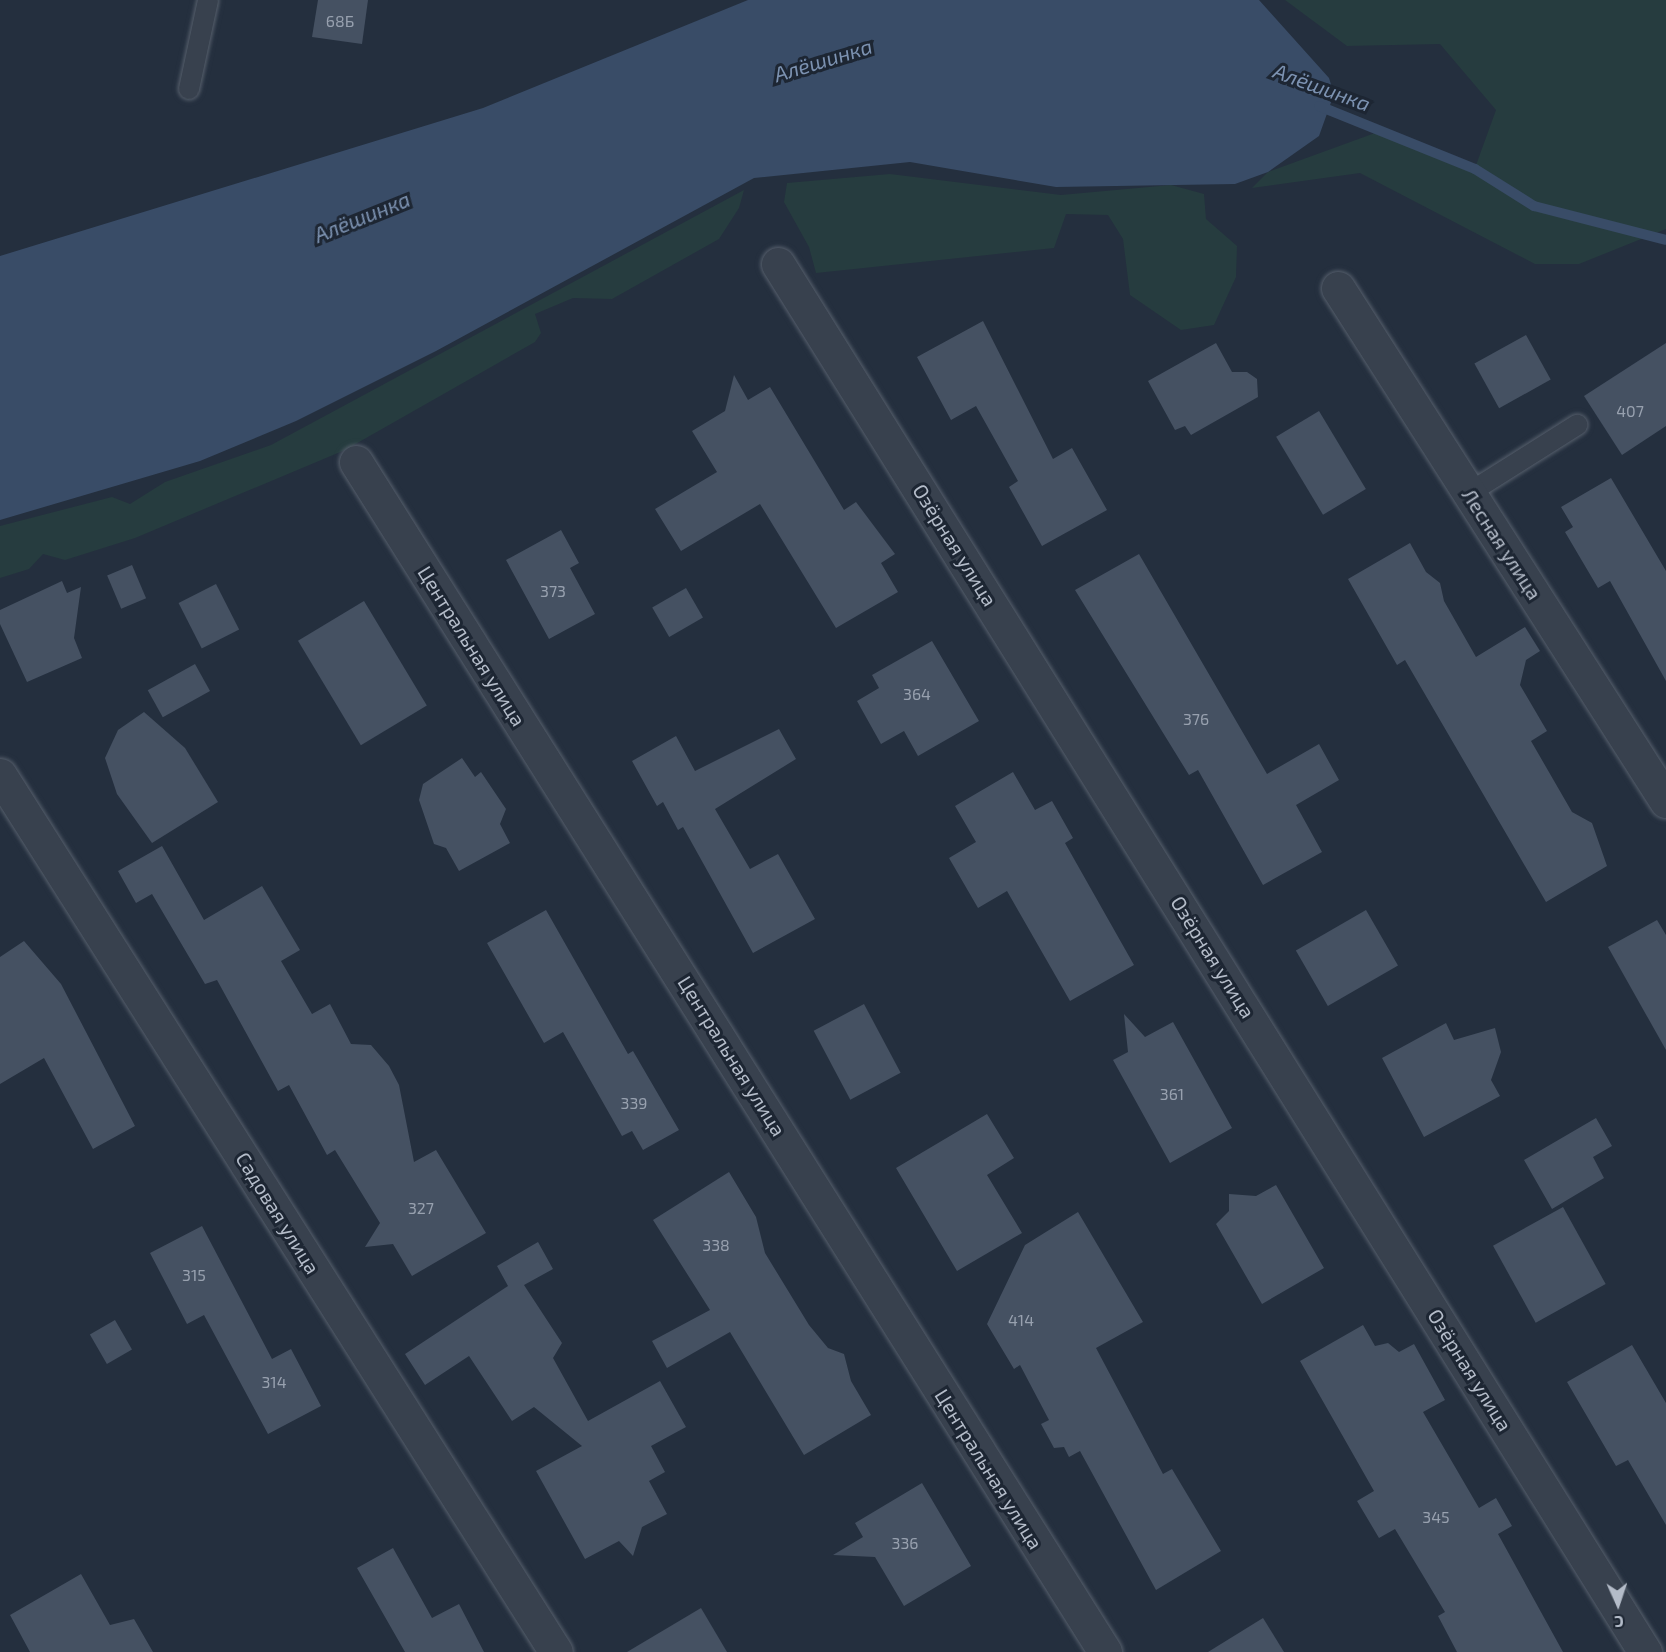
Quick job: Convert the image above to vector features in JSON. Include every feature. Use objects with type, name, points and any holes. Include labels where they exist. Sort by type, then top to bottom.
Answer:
[{"type":"street","name":"Озёрная улица","points":[[778,264],[1645,1652]]},
{"type":"street","name":"Лесная улица","points":[[1338,288],[1666,801]]},
{"type":"street","name":"Центральная улица","points":[[356,462],[1105,1652]]},
{"type":"street","name":"Садовая улица","points":[[0,775],[556,1652]]},
{"type":"lane","points":[[189,89],[208,0]]},
{"type":"lane","points":[[1469,493],[1578,425]]},
{"type":"green space","points":[[1285,0],[1666,0],[1666,229],[1579,264],[1535,264],[1360,173],[1252,188],[1268,172],[1375,133],[1475,168],[1496,110],[1440,44],[1347,46]]},
{"type":"green space","points":[[890,174],[1061,195],[1171,185],[1204,194],[1206,219],[1237,246],[1236,277],[1214,325],[1181,330],[1130,295],[1123,239],[1108,215],[1066,214],[1054,248],[816,273],[809,247],[784,202],[787,183]]},
{"type":"green space","points":[[744,190],[739,208],[719,239],[612,299],[573,298],[535,314],[541,333],[535,342],[345,450],[135,538],[65,560],[43,554],[29,569],[0,578],[0,526],[112,497],[130,504],[165,482],[271,445]]},
{"type":"water","points":[[748,0],[1259,0],[1329,78],[1334,94],[1319,136],[1268,172],[1235,184],[1056,187],[910,162],[754,178],[436,351],[296,421],[200,461],[0,520],[0,256],[483,108]]},
{"type":"building","points":[[318,0],[368,0],[362,44],[312,37]]},
{"type":"building","points":[[983,321],[1053,459],[1072,448],[1107,510],[1042,546],[1009,487],[1018,481],[976,406],[951,420],[917,357]]},
{"type":"building","points":[[1526,335],[1551,380],[1499,408],[1474,364]]},
{"type":"building","points":[[1216,343],[1232,372],[1247,372],[1257,379],[1258,397],[1191,435],[1185,426],[1175,430],[1148,381]]},
{"type":"building","points":[[1666,343],[1666,426],[1622,455],[1584,396]]},
{"type":"building","points":[[734,375],[748,400],[770,387],[844,510],[856,502],[895,554],[881,563],[898,592],[836,628],[760,504],[681,551],[655,509],[717,472],[692,431],[725,411]]},
{"type":"building","points":[[1319,411],[1366,489],[1323,515],[1276,437]]},
{"type":"building","points":[[1611,478],[1666,571],[1666,681],[1610,581],[1598,588],[1565,532],[1573,527],[1561,507]]},
{"type":"building","points":[[561,530],[579,563],[570,568],[595,614],[549,639],[506,560]]},
{"type":"building","points":[[1410,543],[1426,572],[1440,583],[1444,601],[1476,657],[1525,627],[1540,651],[1526,660],[1520,685],[1547,731],[1531,741],[1572,812],[1592,823],[1607,866],[1546,902],[1405,660],[1397,665],[1348,579]]},
{"type":"building","points":[[1139,554],[1267,774],[1319,744],[1339,780],[1296,805],[1322,852],[1263,885],[1198,770],[1189,775],[1075,590]]},
{"type":"building","points":[[132,565],[146,598],[121,609],[107,576]]},
{"type":"building","points":[[62,581],[67,593],[81,587],[74,638],[82,658],[27,682],[0,624],[0,610]]},
{"type":"building","points":[[216,584],[239,629],[202,649],[179,603]]},
{"type":"building","points":[[686,588],[703,617],[669,637],[652,608]]},
{"type":"building","points":[[364,601],[427,706],[361,745],[298,641]]},
{"type":"building","points":[[932,641],[979,721],[918,756],[904,731],[881,744],[857,701],[879,688],[872,675]]},
{"type":"building","points":[[195,664],[210,691],[163,717],[148,690]]},
{"type":"building","points":[[144,712],[185,748],[218,802],[152,843],[117,794],[105,758],[118,730]]},
{"type":"building","points":[[779,729],[796,759],[715,809],[750,869],[778,854],[815,919],[753,953],[683,827],[678,830],[663,802],[657,806],[632,761],[676,736],[695,771]]},
{"type":"building","points":[[462,758],[475,777],[481,772],[506,809],[500,824],[510,843],[459,871],[446,848],[434,844],[419,800],[423,784]]},
{"type":"building","points":[[1013,772],[1035,810],[1052,801],[1073,838],[1065,843],[1134,965],[1070,1001],[1007,891],[978,908],[949,858],[976,842],[955,806]]},
{"type":"building","points":[[162,846],[204,920],[262,886],[300,950],[281,961],[312,1014],[330,1004],[351,1044],[371,1045],[389,1066],[399,1085],[414,1162],[436,1150],[486,1233],[412,1276],[393,1244],[365,1247],[380,1223],[335,1150],[327,1155],[289,1085],[278,1091],[217,980],[205,984],[152,894],[136,903],[118,871]]},
{"type":"building","points":[[546,910],[628,1054],[633,1051],[679,1130],[643,1150],[632,1131],[622,1136],[563,1032],[544,1043],[487,943]]},
{"type":"building","points":[[1366,910],[1398,965],[1328,1006],[1296,950]]},
{"type":"building","points":[[1657,920],[1666,935],[1666,1050],[1608,947]]},
{"type":"building","points":[[24,941],[61,984],[135,1126],[93,1149],[44,1058],[0,1084],[0,957]]},
{"type":"building","points":[[864,1004],[901,1073],[850,1100],[814,1031]]},
{"type":"building","points":[[1124,1014],[1145,1037],[1173,1022],[1232,1128],[1170,1163],[1113,1060],[1128,1052]]},
{"type":"building","points":[[1446,1023],[1454,1040],[1495,1028],[1501,1052],[1491,1080],[1500,1096],[1424,1137],[1382,1058]]},
{"type":"building","points":[[987,1114],[1014,1158],[987,1175],[1022,1233],[957,1271],[896,1168]]},
{"type":"building","points":[[1596,1118],[1612,1146],[1593,1157],[1604,1178],[1552,1209],[1524,1160]]},
{"type":"building","points":[[729,1172],[756,1217],[765,1253],[809,1325],[828,1348],[844,1354],[851,1381],[871,1415],[804,1455],[730,1332],[667,1368],[652,1341],[710,1310],[653,1220]]},
{"type":"building","points":[[1276,1185],[1324,1268],[1262,1304],[1216,1224],[1229,1211],[1229,1194],[1256,1196]]},
{"type":"building","points":[[1563,1207],[1606,1284],[1536,1323],[1493,1246]]},
{"type":"building","points":[[1078,1212],[1143,1322],[1096,1348],[1163,1474],[1172,1469],[1221,1551],[1156,1590],[1080,1451],[1069,1457],[1064,1447],[1054,1448],[1041,1424],[1049,1420],[1020,1365],[1014,1369],[987,1324],[1025,1245]]},
{"type":"building","points":[[202,1226],[272,1359],[291,1349],[321,1406],[268,1434],[204,1315],[187,1324],[150,1253]]},
{"type":"building","points":[[538,1242],[553,1269],[524,1285],[562,1343],[553,1358],[588,1421],[660,1381],[686,1427],[651,1446],[665,1472],[649,1481],[667,1514],[642,1527],[633,1556],[619,1541],[585,1559],[536,1471],[582,1446],[534,1407],[512,1421],[469,1356],[425,1385],[405,1354],[508,1286],[497,1266]]},
{"type":"building","points":[[115,1320],[132,1349],[107,1364],[90,1334]]},
{"type":"building","points":[[1363,1325],[1375,1346],[1388,1343],[1399,1352],[1414,1344],[1445,1400],[1423,1412],[1479,1508],[1496,1498],[1512,1526],[1498,1534],[1563,1652],[1457,1652],[1438,1616],[1445,1612],[1395,1529],[1379,1538],[1357,1501],[1374,1491],[1300,1361]]},
{"type":"building","points":[[1632,1345],[1666,1403],[1666,1525],[1628,1460],[1616,1466],[1567,1382]]},
{"type":"building","points":[[922,1483],[971,1566],[904,1606],[875,1557],[833,1555],[863,1537],[855,1523]]},
{"type":"building","points":[[393,1548],[432,1618],[459,1604],[484,1652],[405,1652],[357,1568]]},
{"type":"building","points":[[81,1574],[110,1625],[134,1619],[153,1652],[30,1652],[10,1615]]},
{"type":"building","points":[[701,1608],[727,1652],[627,1652]]},
{"type":"building","points":[[1263,1618],[1284,1652],[1208,1652]]},
{"type":"waterway","name":"Алёшинка","points":[[1319,106],[1475,169],[1534,206],[1666,240]]}]
